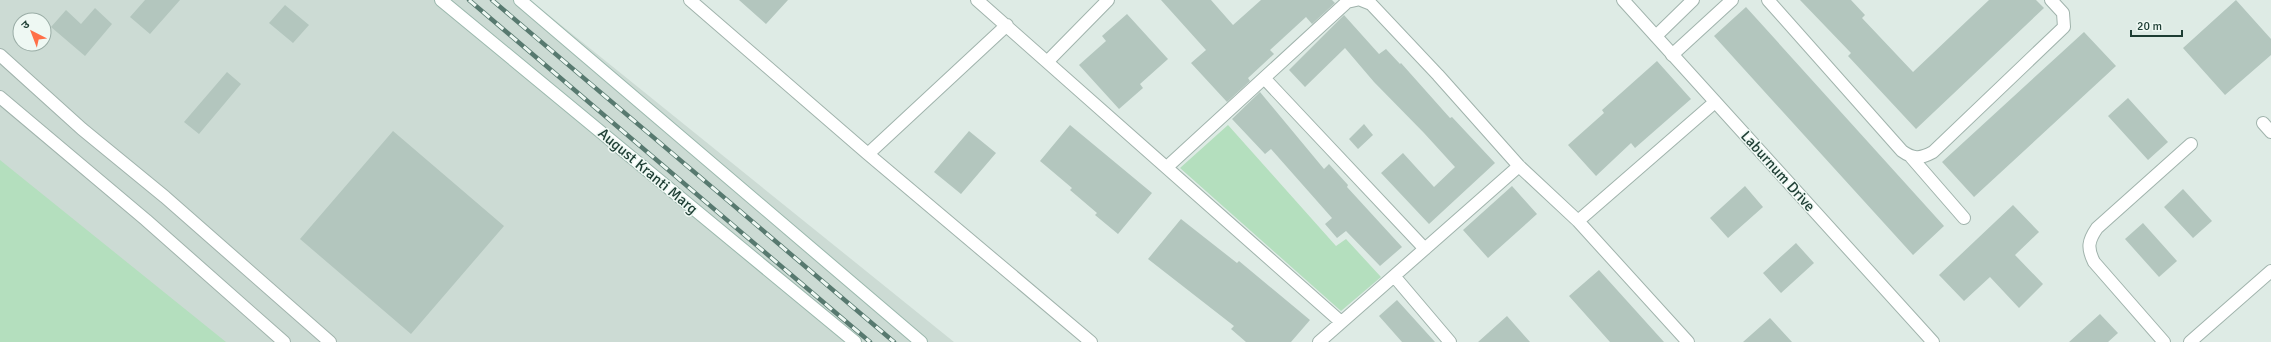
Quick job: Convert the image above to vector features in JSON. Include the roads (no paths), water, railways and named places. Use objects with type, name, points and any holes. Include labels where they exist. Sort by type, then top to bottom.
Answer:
[{"type":"street","name":"August Kranti Marg","points":[[442,0],[854,342]]},
{"type":"street","points":[[520,0],[921,342]]},
{"type":"street","points":[[690,0],[868,154],[1091,342]]},
{"type":"street","points":[[977,0],[1048,61],[1342,322]]},
{"type":"street","points":[[1048,61],[1108,0]]},
{"type":"street","points":[[1167,166],[1347,2],[1356,0]]},
{"type":"street","points":[[1361,0],[1371,4],[1428,64],[1519,166],[1578,221],[1688,342]]},
{"type":"street","name":"Laburnum Drive","points":[[1623,0],[1933,342]]},
{"type":"street","points":[[1656,36],[1693,0]]},
{"type":"street","points":[[1672,54],[1732,0]]},
{"type":"street","points":[[1768,0],[1902,151],[1911,157],[1964,218]]},
{"type":"street","points":[[1911,157],[1922,158],[1933,152],[2064,27],[2063,13],[2050,0]]},
{"type":"street","points":[[868,154],[1007,25]]},
{"type":"street","points":[[0,55],[82,129],[165,197],[330,342]]},
{"type":"street","points":[[1264,78],[1425,249]]},
{"type":"street","points":[[0,97],[146,220],[284,342]]},
{"type":"street","points":[[1578,221],[1715,102]]},
{"type":"street","points":[[2164,342],[2094,262],[2088,250],[2090,239],[2097,228],[2191,144]]},
{"type":"street","points":[[1319,342],[1519,166]]},
{"type":"street","points":[[2190,342],[2271,271]]},
{"type":"street","points":[[1394,276],[1450,342]]},
{"type":"railway","points":[[469,0],[870,342]]},
{"type":"railway","points":[[492,0],[894,342]]}]
